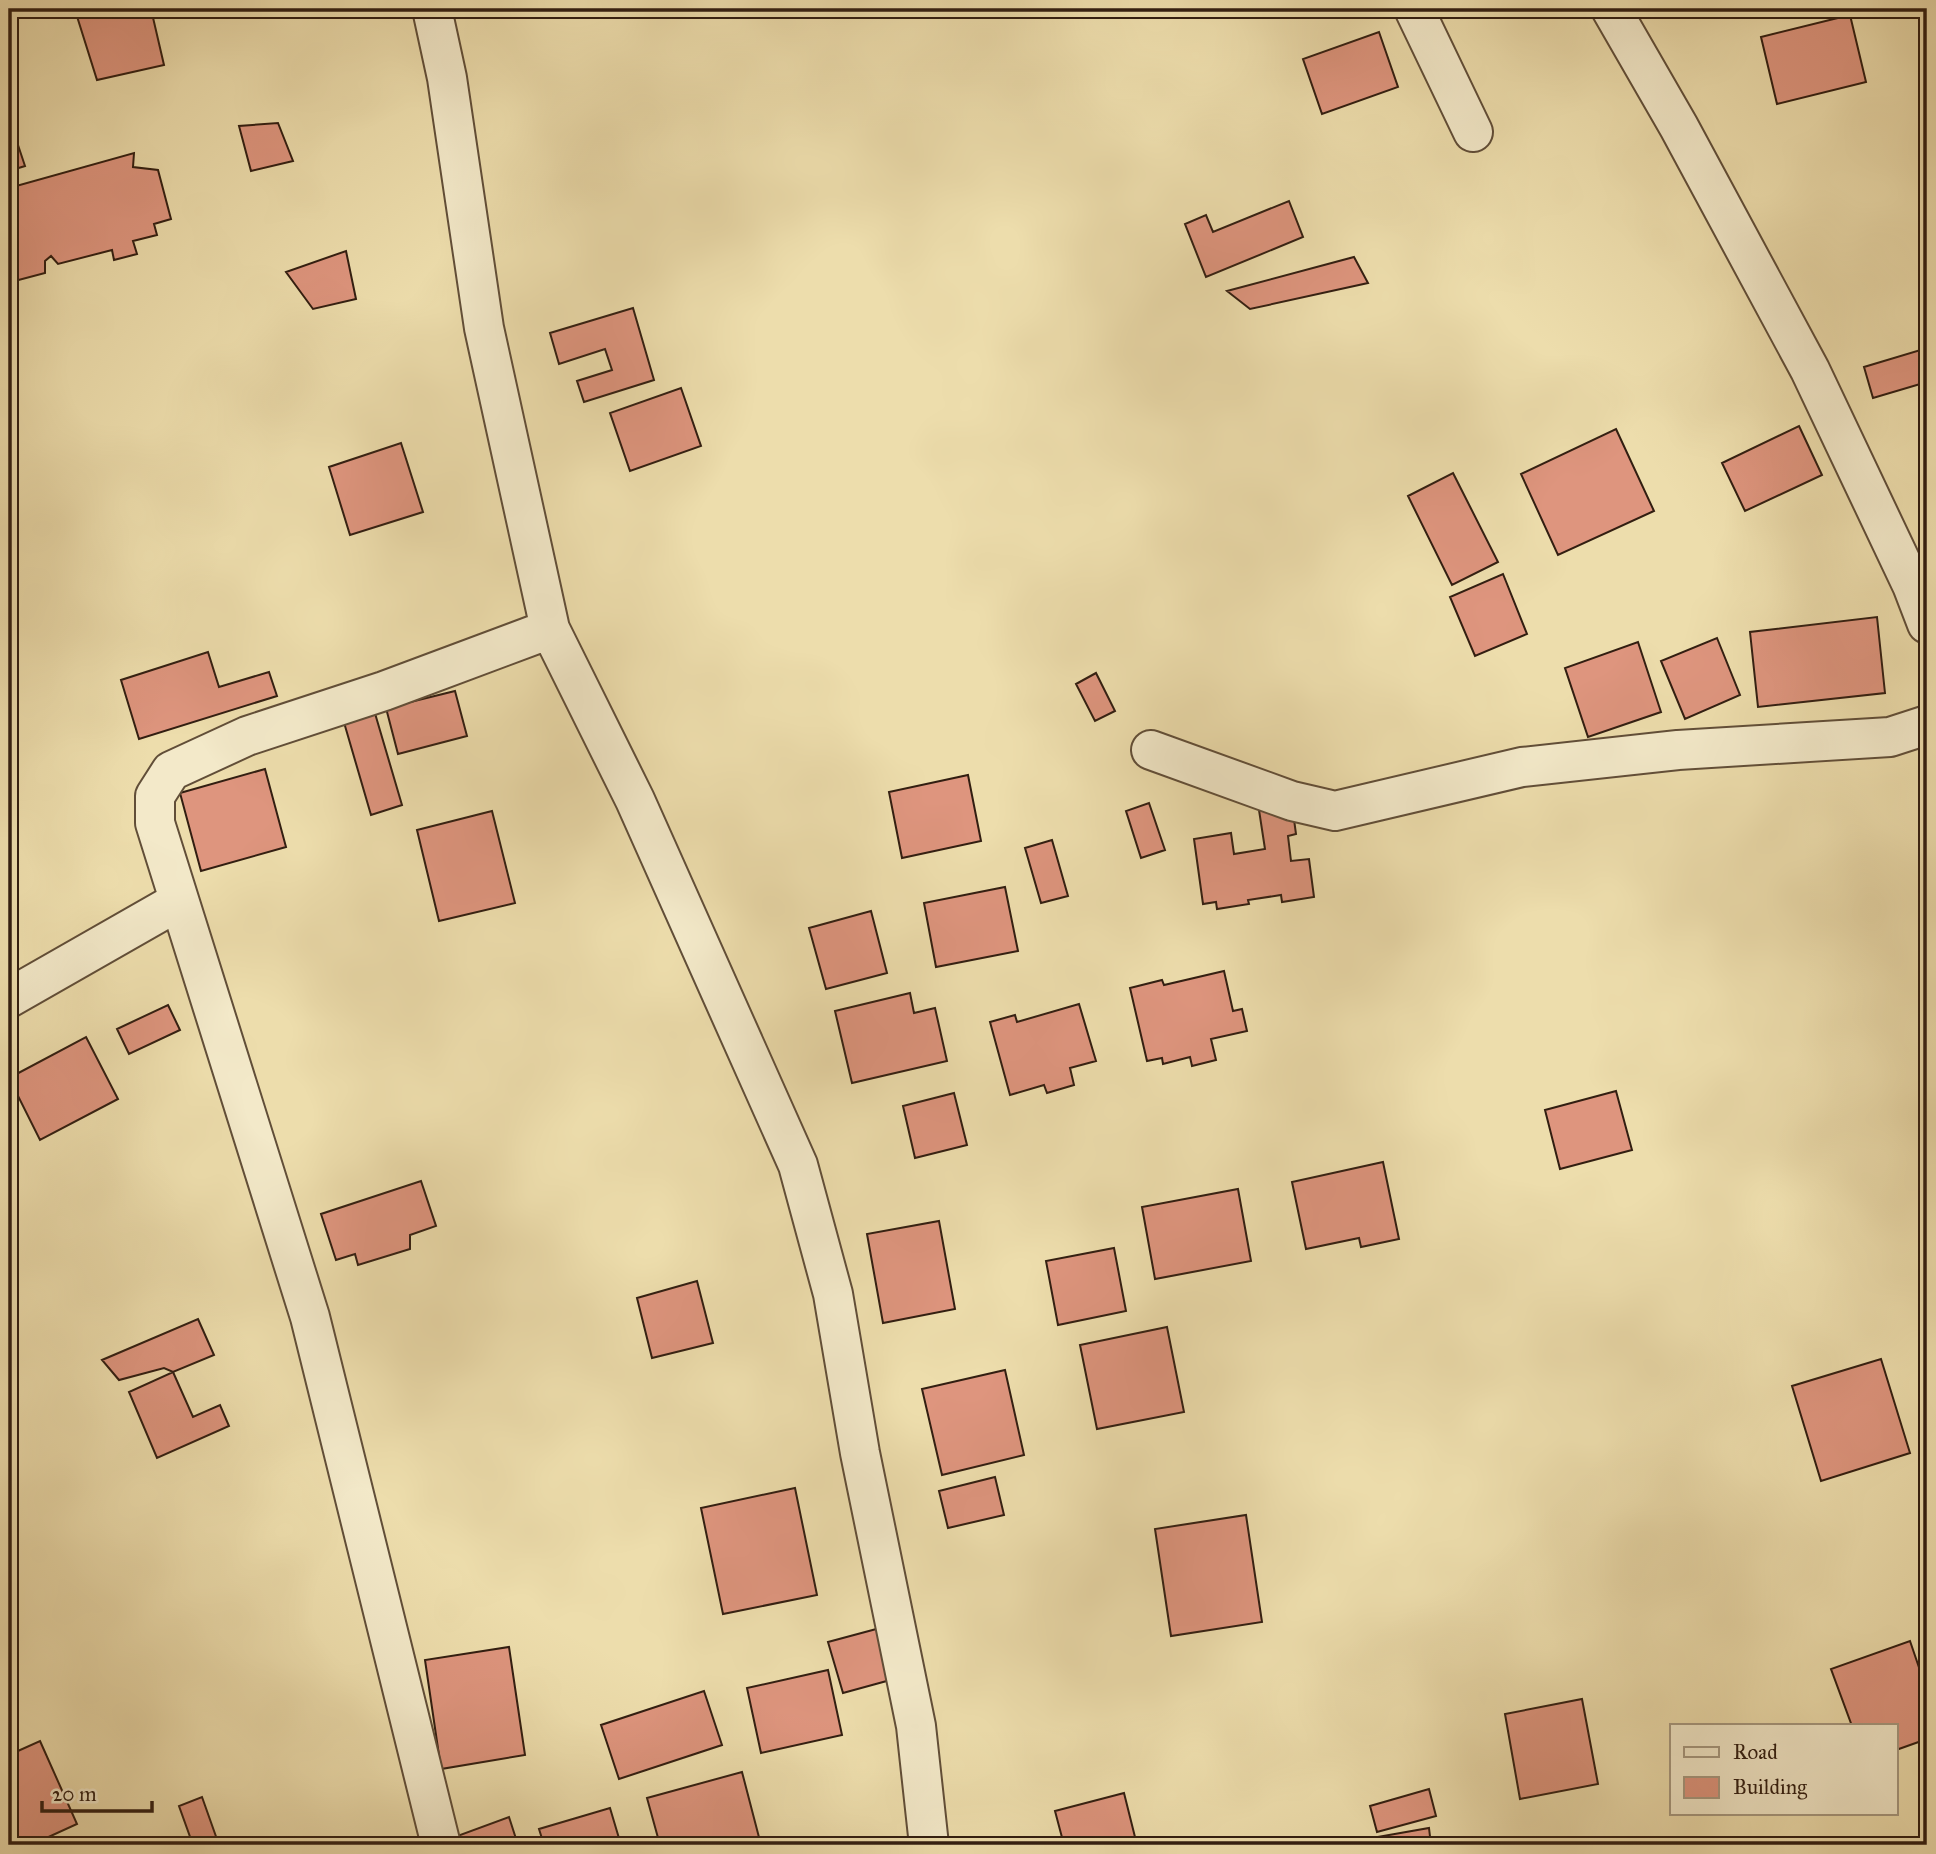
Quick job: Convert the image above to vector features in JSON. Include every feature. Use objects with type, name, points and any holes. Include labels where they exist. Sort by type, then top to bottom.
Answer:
[{"type":"street","points":[[432,9],[447,78],[484,328],[550,629],[635,800],[798,1165],[833,1294],[860,1453],[916,1726],[929,1845]]},
{"type":"street","points":[[1414,9],[1474,132]]},
{"type":"street","points":[[1611,9],[1679,127],[1810,370],[1912,585],[1927,624]]},
{"type":"street","points":[[441,1845],[310,1317],[155,823],[155,796],[171,771],[247,736],[384,691],[550,629]]},
{"type":"street","points":[[1151,750],[1292,801],[1335,811],[1522,767],[1678,750],[1890,737],[1927,726]]},
{"type":"street","points":[[9,998],[179,901]]},
{"type":"building","points":[[151,9],[164,65],[97,80],[75,10]]},
{"type":"building","points":[[1850,15],[1866,82],[1777,104],[1761,37]]},
{"type":"building","points":[[1379,32],[1398,87],[1322,114],[1303,59]]},
{"type":"building","points":[[278,123],[293,161],[251,171],[239,126]]},
{"type":"building","points":[[14,133],[25,166],[9,171],[9,135]]},
{"type":"building","points":[[134,153],[133,167],[158,170],[171,219],[154,224],[157,235],[133,241],[137,254],[114,260],[112,250],[58,264],[51,256],[45,261],[45,273],[11,282],[9,188]]},
{"type":"building","points":[[1289,201],[1303,237],[1206,277],[1185,224],[1206,215],[1213,232]]},
{"type":"building","points":[[346,251],[356,299],[313,309],[286,272]]},
{"type":"building","points":[[1354,257],[1368,283],[1250,309],[1227,291]]},
{"type":"building","points":[[633,308],[654,380],[584,402],[577,381],[612,370],[605,349],[559,364],[550,333]]},
{"type":"building","points":[[1927,348],[1927,382],[1873,398],[1864,367]]},
{"type":"building","points":[[681,388],[701,446],[630,471],[610,413]]},
{"type":"building","points":[[1799,426],[1822,475],[1745,511],[1722,463]]},
{"type":"building","points":[[1616,429],[1654,511],[1558,555],[1521,474]]},
{"type":"building","points":[[401,443],[423,512],[350,535],[329,467]]},
{"type":"building","points":[[1453,473],[1498,562],[1452,585],[1408,496]]},
{"type":"building","points":[[1503,574],[1527,634],[1475,656],[1450,597]]},
{"type":"building","points":[[1877,617],[1885,693],[1758,707],[1750,632]]},
{"type":"building","points":[[1717,638],[1740,695],[1685,719],[1661,661]]},
{"type":"building","points":[[1638,642],[1661,712],[1588,737],[1565,668]]},
{"type":"building","points":[[208,652],[219,687],[269,672],[277,696],[139,739],[121,680]]},
{"type":"building","points":[[1096,673],[1115,711],[1095,721],[1076,684]]},
{"type":"building","points":[[455,691],[467,736],[398,754],[386,708]]},
{"type":"building","points":[[374,710],[402,805],[371,815],[343,719]]},
{"type":"building","points":[[265,769],[286,847],[201,871],[180,793]]},
{"type":"building","points":[[968,775],[981,841],[902,858],[889,792]]},
{"type":"building","points":[[1149,803],[1165,850],[1141,858],[1126,811]]},
{"type":"building","points":[[1292,805],[1296,834],[1288,836],[1291,861],[1309,859],[1314,897],[1282,902],[1281,895],[1248,900],[1249,904],[1217,909],[1216,902],[1203,904],[1194,839],[1231,833],[1234,854],[1265,849],[1259,810]]},
{"type":"building","points":[[492,811],[515,903],[439,921],[417,830]]},
{"type":"building","points":[[1052,840],[1068,896],[1041,903],[1025,848]]},
{"type":"building","points":[[1005,887],[1018,951],[936,967],[924,903]]},
{"type":"building","points":[[871,911],[887,973],[826,989],[809,928]]},
{"type":"building","points":[[1224,971],[1233,1011],[1242,1009],[1247,1031],[1211,1039],[1216,1060],[1192,1066],[1190,1057],[1163,1064],[1162,1058],[1147,1061],[1130,988],[1162,980],[1164,985]]},
{"type":"building","points":[[910,993],[914,1013],[935,1008],[947,1061],[852,1083],[835,1011]]},
{"type":"building","points":[[1079,1004],[1096,1061],[1070,1068],[1074,1085],[1047,1093],[1044,1085],[1010,1095],[990,1022],[1015,1015],[1017,1022]]},
{"type":"building","points":[[168,1005],[180,1030],[129,1054],[117,1029]]},
{"type":"building","points":[[86,1037],[118,1099],[40,1140],[9,1078]]},
{"type":"building","points":[[1616,1091],[1632,1150],[1560,1169],[1545,1110]]},
{"type":"building","points":[[954,1093],[967,1145],[915,1158],[903,1106]]},
{"type":"building","points":[[1383,1162],[1399,1239],[1361,1247],[1359,1238],[1306,1249],[1292,1182]]},
{"type":"building","points":[[421,1181],[436,1226],[410,1235],[410,1249],[358,1265],[355,1254],[336,1260],[321,1214]]},
{"type":"building","points":[[1238,1189],[1251,1261],[1155,1279],[1142,1207]]},
{"type":"building","points":[[939,1221],[955,1309],[883,1323],[867,1234]]},
{"type":"building","points":[[1114,1248],[1126,1311],[1058,1325],[1046,1261]]},
{"type":"building","points":[[697,1281],[713,1343],[652,1358],[637,1298]]},
{"type":"building","points":[[198,1319],[214,1355],[173,1372],[164,1368],[119,1380],[102,1360]]},
{"type":"building","points":[[1167,1327],[1184,1412],[1097,1429],[1080,1345]]},
{"type":"building","points":[[1881,1359],[1910,1453],[1821,1481],[1792,1386]]},
{"type":"building","points":[[1005,1370],[1024,1455],[942,1475],[922,1389]]},
{"type":"building","points":[[173,1372],[193,1417],[220,1405],[229,1426],[157,1458],[129,1392]]},
{"type":"building","points":[[995,1477],[1004,1515],[948,1528],[939,1491]]},
{"type":"building","points":[[795,1488],[817,1595],[723,1614],[701,1508]]},
{"type":"building","points":[[1246,1515],[1262,1622],[1171,1636],[1155,1529]]},
{"type":"building","points":[[880,1628],[894,1679],[843,1693],[828,1642]]},
{"type":"building","points":[[1910,1641],[1927,1691],[1927,1739],[1898,1749],[1898,1724],[1851,1724],[1831,1669]]},
{"type":"building","points":[[509,1647],[525,1755],[441,1769],[425,1660]]},
{"type":"building","points":[[828,1670],[842,1735],[761,1753],[747,1688]]},
{"type":"building","points":[[704,1691],[722,1745],[619,1779],[601,1725]]},
{"type":"building","points":[[1582,1699],[1598,1784],[1520,1799],[1505,1714]]},
{"type":"building","points":[[40,1741],[77,1824],[31,1845],[18,1845],[9,1824],[9,1755]]},
{"type":"building","points":[[742,1772],[761,1845],[660,1845],[647,1798]]},
{"type":"building","points":[[1429,1789],[1436,1816],[1377,1832],[1370,1806]]},
{"type":"building","points":[[1124,1793],[1137,1845],[1064,1845],[1055,1811]]},
{"type":"building","points":[[202,1797],[219,1845],[193,1845],[179,1806]]},
{"type":"building","points":[[610,1808],[621,1845],[544,1845],[539,1829]]},
{"type":"building","points":[[509,1817],[518,1845],[464,1845],[460,1835]]},
{"type":"building","points":[[1429,1828],[1431,1845],[1367,1845],[1366,1839]]}]
